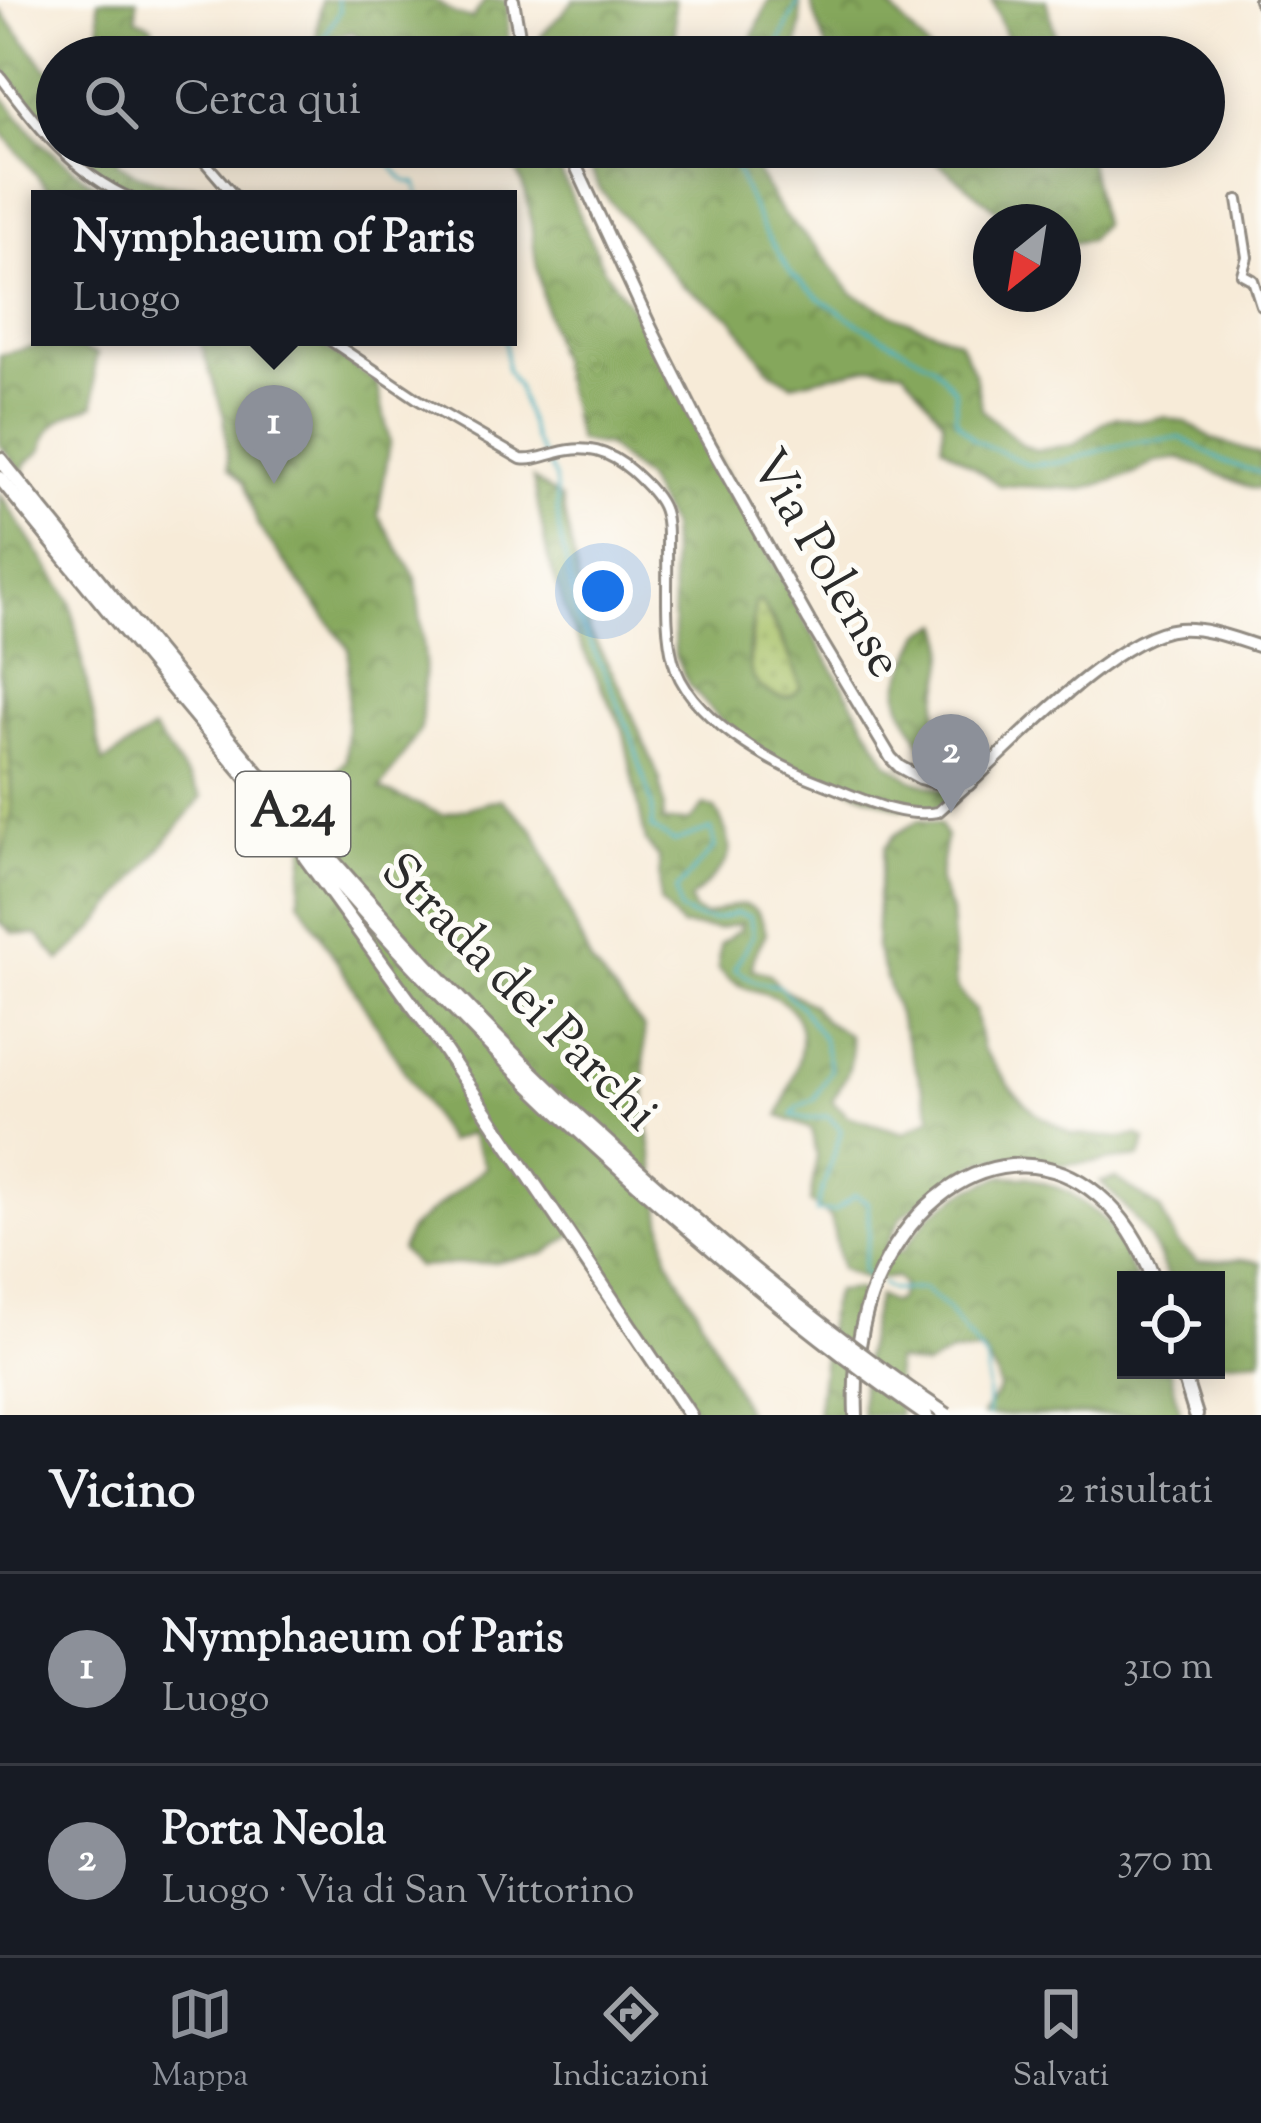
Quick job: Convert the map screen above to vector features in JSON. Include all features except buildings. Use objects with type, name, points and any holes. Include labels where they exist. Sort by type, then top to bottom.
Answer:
[{"type":"highway","name":"Strada dei Parchi","points":[[0,458],[38,515],[248,778],[418,972],[730,1267],[926,1415]]},
{"type":"highway","name":"Strada dei Parchi","points":[[0,478],[38,515],[348,879],[560,1107],[751,1268],[947,1415]]},
{"type":"highway","points":[[248,778],[412,1003],[690,1415]]},
{"type":"highway","points":[[856,1415],[856,1363],[867,1306],[880,1274],[927,1208],[968,1178],[1004,1166],[1038,1166],[1069,1175],[1105,1199],[1134,1236],[1150,1271]]},
{"type":"highway","points":[[1184,1379],[1192,1410]]},
{"type":"street","points":[[513,0],[519,36]]},
{"type":"street","points":[[0,76],[36,124]]},
{"type":"street","points":[[80,168],[114,190]]},
{"type":"street","name":"Via Polense","points":[[577,168],[704,434],[893,760],[926,780],[968,785]]},
{"type":"street","points":[[1238,200],[1246,251],[1242,274],[1253,280],[1261,304]]},
{"type":"street","points":[[1246,251],[1259,250]]},
{"type":"street","points":[[339,346],[505,451],[530,460],[581,448],[607,454],[632,471],[658,500],[666,526],[669,634],[674,663],[686,688],[732,734],[784,767],[900,811],[940,811],[1086,678],[1141,641],[1186,629],[1261,647]]},
{"type":"green space","points":[[98,0],[137,0],[136,18],[152,26],[155,36],[101,36]]},
{"type":"green space","points":[[321,0],[434,0],[472,19],[485,0],[507,0],[508,36],[357,36],[352,32],[317,36]]},
{"type":"green space","points":[[574,0],[674,0],[675,36],[541,36]]},
{"type":"green space","points":[[769,0],[800,0],[799,36],[753,36]]},
{"type":"green space","points":[[812,0],[884,0],[916,36],[822,36]]},
{"type":"green space","points":[[992,0],[1046,0],[1055,36],[1006,36]]},
{"type":"green space","points":[[0,10],[36,55],[36,109],[0,67]]},
{"type":"green space","points":[[0,93],[36,137],[36,168],[72,168],[100,190],[49,190],[0,130]]},
{"type":"green space","points":[[92,168],[126,168],[165,184],[217,190],[117,190]]},
{"type":"green space","points":[[515,168],[558,168],[604,269],[648,330],[806,623],[888,763],[912,780],[950,792],[943,804],[934,809],[900,808],[785,764],[720,720],[689,685],[675,656],[670,526],[645,479],[607,446],[578,441],[543,299]],"holes":[[[760,601],[767,610],[801,687],[788,697],[764,689],[750,670],[755,603]]]},
{"type":"green space","points":[[590,168],[755,168],[782,213],[852,293],[959,341],[975,375],[982,410],[1020,443],[1035,450],[1074,445],[1116,417],[1141,421],[1164,417],[1261,455],[1261,489],[1181,458],[1154,462],[1134,474],[1083,489],[999,485],[942,445],[943,420],[904,370],[874,366],[792,384],[770,371],[731,317],[682,285],[599,188]]},
{"type":"green space","points":[[944,168],[1090,168],[1102,224],[1089,240],[1081,241],[1081,204],[989,204]]},
{"type":"green space","points":[[35,346],[97,354],[94,405],[55,425],[23,473],[0,445],[0,355]]},
{"type":"green space","points":[[202,346],[323,346],[377,383],[390,443],[378,515],[416,578],[425,661],[421,729],[380,789],[443,815],[501,799],[534,830],[591,963],[644,1028],[645,1106],[668,1259],[748,1415],[698,1415],[576,1233],[544,1254],[494,1262],[417,1267],[401,1250],[410,1229],[486,1167],[470,1133],[448,1142],[299,900],[311,801],[346,760],[349,649],[258,526],[244,482],[229,468],[224,417]]},
{"type":"green space","points":[[533,479],[561,499],[590,632],[621,688],[660,780],[662,822],[690,821],[704,805],[715,809],[724,826],[729,840],[726,861],[690,900],[694,911],[705,916],[743,905],[756,912],[766,933],[752,969],[770,974],[778,986],[811,1004],[824,1020],[849,1035],[851,1062],[832,1101],[847,1116],[904,1133],[932,1117],[876,948],[878,894],[885,847],[895,835],[919,820],[940,824],[946,837],[939,882],[951,912],[956,987],[975,1011],[982,1048],[1037,1114],[1072,1134],[1137,1135],[1146,1140],[1140,1157],[1065,1165],[1015,1157],[981,1162],[902,1216],[886,1246],[901,1253],[931,1214],[969,1189],[1003,1176],[1029,1177],[1069,1192],[1107,1222],[1132,1271],[1117,1271],[1117,1379],[1172,1379],[1181,1415],[982,1415],[999,1390],[983,1352],[951,1353],[925,1367],[895,1360],[899,1415],[862,1415],[865,1355],[878,1296],[892,1303],[899,1299],[903,1285],[896,1277],[867,1280],[841,1269],[831,1218],[810,1202],[817,1156],[811,1129],[779,1116],[800,1052],[798,1022],[776,998],[739,985],[718,969],[720,944],[742,923],[716,929],[681,926],[660,902],[659,858],[646,842],[623,729],[570,625],[548,558]]},
{"type":"green space","points":[[0,494],[70,600],[103,763],[153,730],[202,797],[94,929],[60,961],[38,935],[13,933],[0,922],[0,865],[12,814],[0,679]]},
{"type":"green space","points":[[761,600],[801,688],[793,696],[781,699],[753,683],[749,671],[755,603]]},
{"type":"green space","points":[[941,624],[946,656],[937,720],[948,777],[939,781],[900,764],[927,758],[905,714],[899,687],[922,633]]},
{"type":"green space","points":[[0,679],[12,815],[0,865]]},
{"type":"green space","points":[[1116,1178],[1160,1209],[1177,1243],[1198,1262],[1261,1262],[1261,1359],[1225,1361],[1225,1271],[1164,1271],[1141,1227],[1101,1182]]},
{"type":"green space","points":[[858,1289],[862,1296],[850,1355],[846,1415],[817,1415],[830,1307],[836,1291]]},
{"type":"waterway","points":[[325,36],[340,11],[337,0]]},
{"type":"waterway","points":[[782,36],[800,0]]},
{"type":"waterway","points":[[394,168],[405,181],[416,183],[418,190]]},
{"type":"waterway","points":[[735,168],[761,226],[792,275],[861,325],[933,365],[955,390],[956,420],[974,440],[1029,465],[1068,461],[1143,441],[1181,438],[1227,463],[1261,473]]},
{"type":"waterway","points":[[506,346],[507,370],[518,388],[534,439],[555,477],[559,530],[578,619],[631,734],[652,805],[652,828],[674,842],[711,829],[715,847],[676,890],[680,911],[708,920],[736,913],[750,917],[753,935],[734,969],[757,982],[778,986],[823,1038],[831,1070],[814,1099],[792,1115],[828,1116],[841,1130],[816,1212],[835,1211],[855,1195],[868,1203],[869,1235],[862,1271],[874,1279]]},
{"type":"waterway","points":[[882,1284],[891,1290],[923,1289],[946,1307],[987,1361],[988,1415]]},
{"type":"place","name":"Nymphaeum of Paris","points":[[274,484]]},
{"type":"place","name":"Porta Neola","points":[[951,813]]}]
